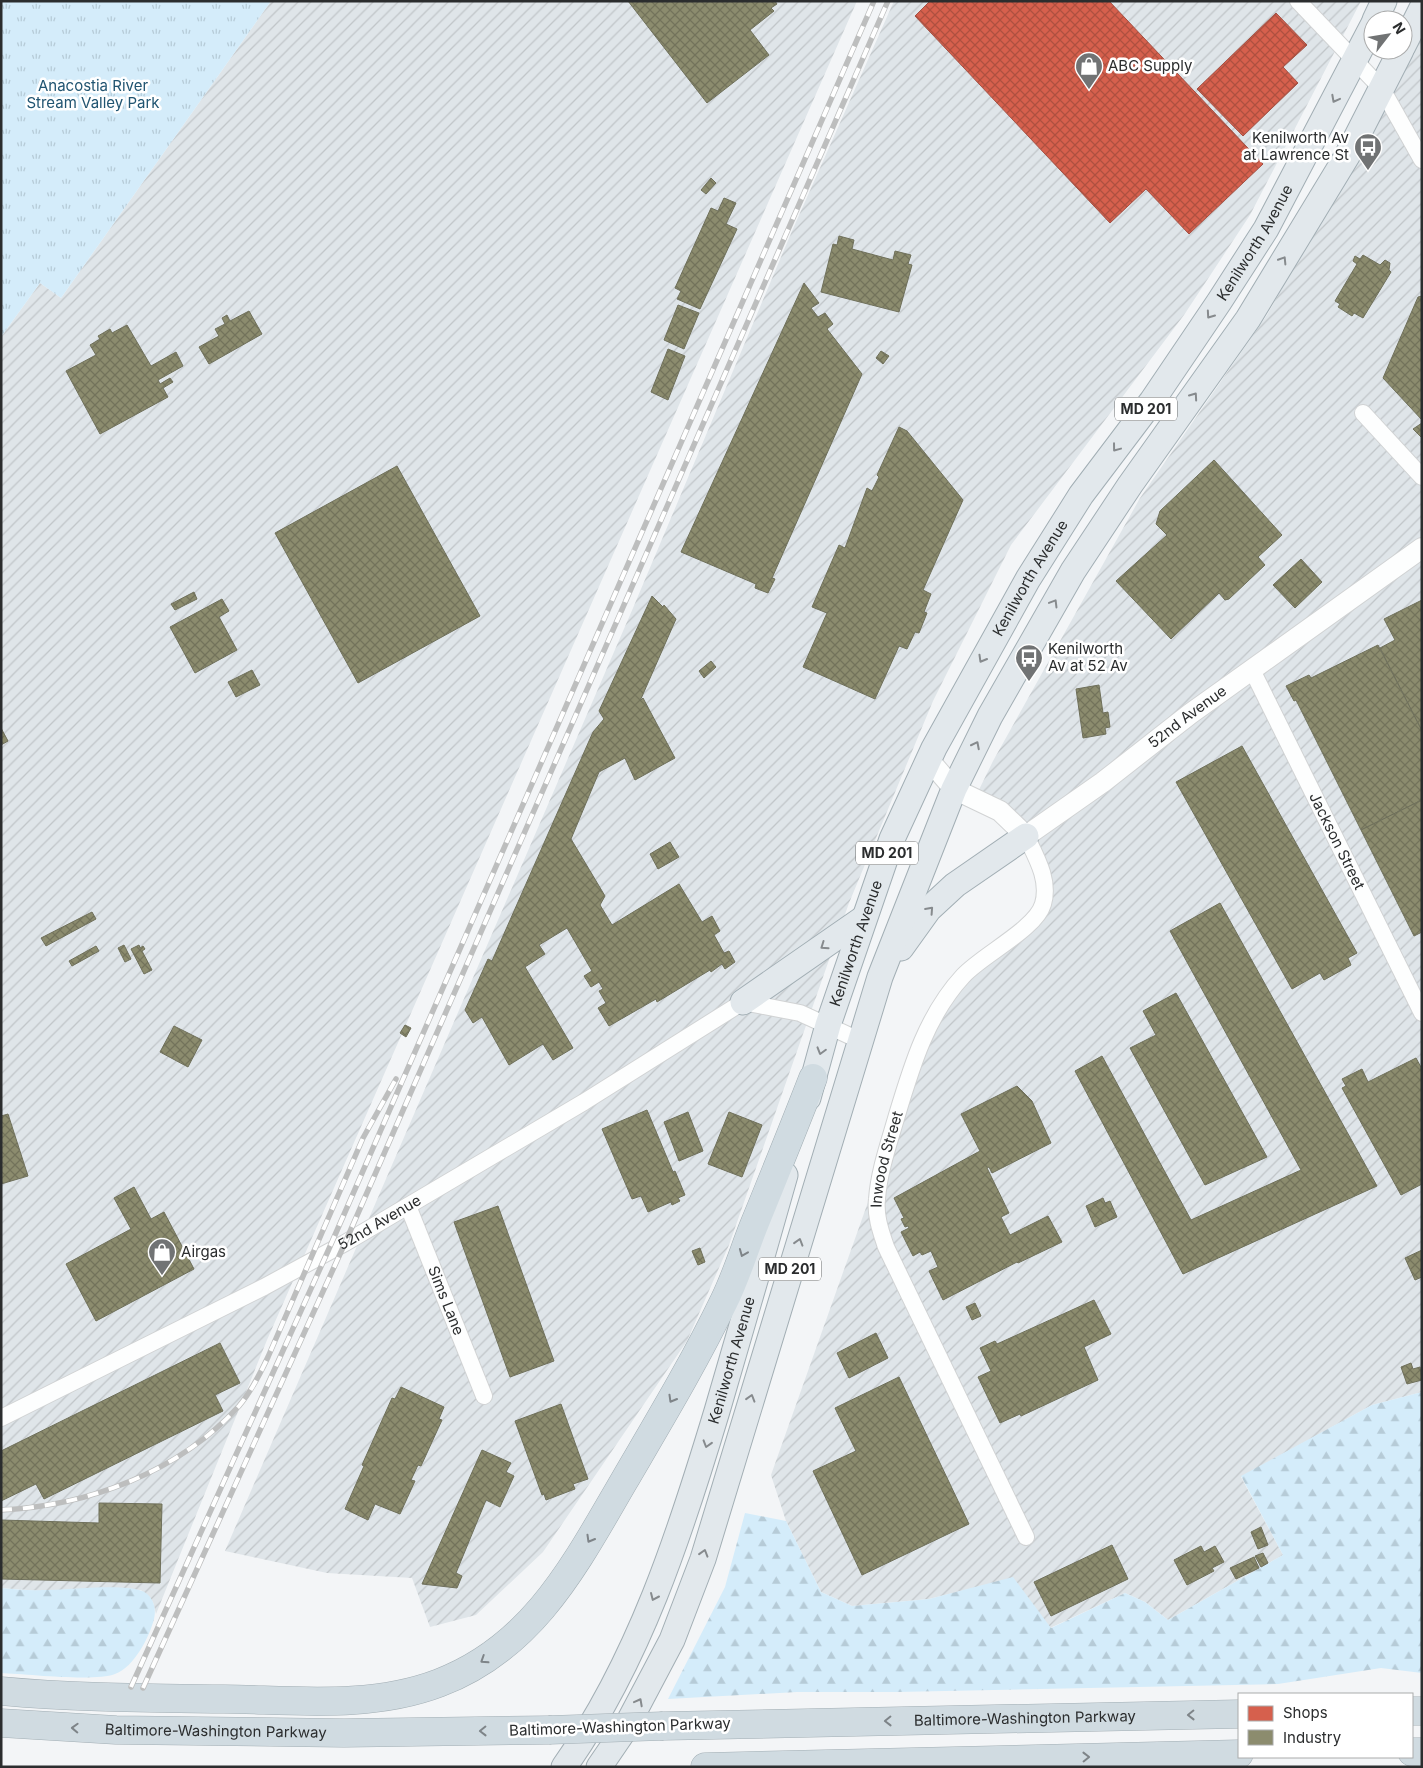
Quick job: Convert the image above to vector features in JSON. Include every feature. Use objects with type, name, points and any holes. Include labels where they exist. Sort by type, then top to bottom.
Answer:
[{"type":"highway","points":[[1,1691],[106,1697],[339,1701],[381,1698],[413,1692],[454,1677],[494,1654],[530,1624],[558,1590],[688,1372],[726,1298],[813,1078]]},
{"type":"highway","name":"Baltimore-Washington Parkway","points":[[1,1723],[116,1730],[344,1733],[1238,1714]]},
{"type":"highway","points":[[705,1767],[1238,1754]]},
{"type":"main road","points":[[1413,26],[1422,8]]},
{"type":"main road","name":"Kenilworth Avenue","points":[[564,1767],[579,1746],[630,1653],[684,1519],[828,1025],[892,839],[929,760],[974,674],[1028,579],[1081,495],[1152,401],[1266,228],[1363,47]]},
{"type":"main road","name":"Kenilworth Avenue","points":[[599,1767],[625,1729],[672,1640],[703,1559],[880,977],[954,789],[990,716],[1087,548],[1248,319],[1342,163],[1396,60]]},
{"type":"main road","points":[[880,977],[929,909],[955,885],[1026,836]]},
{"type":"main road","points":[[743,1002],[864,918]]},
{"type":"street","points":[[1298,1],[1382,89],[1422,160]]},
{"type":"street","points":[[1363,413],[1422,477]]},
{"type":"street","name":"52nd Avenue","points":[[1026,836],[1103,782],[1190,714],[1422,548]]},
{"type":"street","name":"Jackson Street","points":[[1252,670],[1422,1013]]},
{"type":"street","points":[[929,760],[954,789],[1000,811],[1026,836]]},
{"type":"street","name":"Inwood Street","points":[[1026,836],[1043,875],[1046,891],[1043,905],[1038,915],[1024,928],[994,949],[963,975],[943,1000],[925,1032],[910,1072],[881,1170],[876,1201],[878,1224],[886,1247],[1026,1537]]},
{"type":"street","points":[[743,1002],[800,1013],[861,1041]]},
{"type":"street","name":"52nd Avenue","points":[[1,1418],[264,1287],[408,1206],[584,1102],[743,1002]]},
{"type":"street","name":"Sims Lane","points":[[408,1206],[484,1396]]},
{"type":"shaded area","points":[[271,1],[857,1],[267,1340],[156,1614],[153,1602],[141,1590],[102,1588],[41,1591],[1,1588],[1,337],[40,283],[61,298]]},
{"type":"shaded area","points":[[894,1],[1361,1],[1250,215],[1184,315],[1011,545],[933,701],[849,903],[729,1245],[687,1341],[543,1552],[476,1615],[430,1627],[412,1578],[327,1573],[225,1551],[633,608],[792,231]]},
{"type":"shaded area","points":[[1422,38],[1422,1392],[1372,1405],[1241,1477],[1283,1555],[1168,1620],[1145,1602],[1125,1593],[1050,1628],[1013,1578],[929,1599],[852,1606],[821,1592],[786,1521],[771,1475],[937,1008],[1026,928],[1046,891],[1026,836],[975,798],[993,761],[1140,498],[1267,315],[1410,60],[1413,60],[1413,54]]},
{"type":"green space","name":"Anacostia River Stream Valley Park","points":[[1,1],[271,1],[61,298],[40,283],[1,337]]},
{"type":"green space","points":[[1422,1392],[1422,1673],[1381,1668],[1278,1684],[897,1692],[797,1692],[668,1699],[725,1587],[745,1513],[786,1521],[821,1592],[852,1606],[929,1599],[1013,1577],[1051,1628],[1125,1593],[1145,1602],[1168,1620],[1283,1555],[1241,1476],[1372,1405]]},
{"type":"green space","points":[[121,1587],[133,1589],[142,1591],[149,1596],[153,1603],[155,1615],[152,1627],[140,1651],[128,1665],[115,1674],[92,1677],[60,1677],[1,1673],[1,1588],[32,1590]]},
{"type":"building: Shops","name":"ABC Supply","points":[[930,1],[1109,1],[1263,164],[1189,234],[1146,189],[1110,223],[915,16]]},
{"type":"building: Shops","points":[[1276,13],[1307,45],[1283,67],[1298,83],[1243,136],[1197,89]]},
{"type":"building: Industry","points":[[628,1],[775,1],[777,4],[771,8],[774,11],[750,30],[769,55],[707,103]]},
{"type":"building: Industry","points":[[711,178],[716,183],[706,194],[701,190]]},
{"type":"building: Industry","points":[[724,198],[736,203],[726,224],[737,229],[700,309],[677,299],[681,291],[675,288],[711,208],[718,211]]},
{"type":"building: Industry","points":[[839,236],[854,240],[852,249],[893,260],[895,251],[911,255],[908,264],[912,265],[899,312],[821,292],[833,244],[837,245]]},
{"type":"building: Industry","points":[[1363,255],[1380,265],[1385,260],[1390,263],[1389,270],[1391,272],[1363,318],[1354,313],[1352,316],[1338,307],[1340,304],[1335,301],[1357,264],[1353,261],[1355,256],[1360,259]]},
{"type":"building: Industry","points":[[804,283],[819,303],[811,308],[818,317],[825,313],[833,324],[827,329],[862,374],[772,578],[775,579],[768,593],[755,588],[756,584],[681,552]]},
{"type":"building: Industry","points":[[1422,296],[1422,420],[1383,378],[1418,297]]},
{"type":"building: Industry","points":[[678,305],[699,313],[684,349],[664,340]]},
{"type":"building: Industry","points":[[249,311],[262,334],[209,364],[199,347],[219,336],[215,329],[225,324],[222,318],[227,315],[230,321]]},
{"type":"building: Industry","points":[[127,325],[151,366],[176,352],[183,366],[158,380],[160,384],[170,378],[173,382],[163,388],[168,397],[100,434],[66,371],[96,355],[90,345],[100,339],[98,336],[110,329],[112,333]]},
{"type":"building: Industry","points":[[668,349],[685,356],[668,400],[651,392]]},
{"type":"building: Industry","points":[[881,351],[889,356],[883,364],[876,358]]},
{"type":"building: Industry","points":[[1422,423],[1422,438],[1413,429]]},
{"type":"building: Industry","points":[[899,427],[907,431],[963,500],[923,590],[931,594],[924,612],[927,613],[919,633],[915,632],[907,649],[899,646],[875,699],[803,667],[827,613],[812,607],[839,545],[845,548],[867,488],[872,491],[879,477],[877,475]]},
{"type":"building: Industry","points":[[1214,460],[1282,535],[1258,557],[1265,565],[1229,599],[1225,600],[1219,593],[1171,639],[1116,581],[1167,535],[1156,524],[1160,511]]},
{"type":"building: Industry","points":[[397,466],[480,616],[358,683],[275,533]]},
{"type":"building: Industry","points":[[1301,559],[1322,582],[1295,608],[1273,585]]},
{"type":"building: Industry","points":[[194,592],[197,599],[175,610],[171,604]]},
{"type":"building: Industry","points":[[652,596],[663,607],[664,605],[676,619],[640,701],[643,698],[675,758],[635,780],[625,758],[599,772],[571,839],[605,896],[600,905],[612,925],[679,884],[702,922],[712,916],[720,931],[714,935],[724,953],[729,951],[735,962],[725,969],[722,964],[711,972],[710,970],[657,1002],[656,999],[609,1026],[598,1008],[606,1003],[599,991],[603,989],[599,982],[591,987],[584,976],[592,971],[567,928],[539,945],[545,954],[525,967],[573,1048],[553,1060],[543,1044],[509,1065],[482,1017],[473,1023],[465,1010],[488,959],[492,961],[593,732],[604,719],[599,711]]},
{"type":"building: Industry","points":[[222,599],[229,611],[219,617],[237,650],[195,673],[170,627]]},
{"type":"building: Industry","points":[[1422,600],[1422,731],[1380,648],[1395,640],[1384,619]]},
{"type":"building: Industry","points":[[1378,645],[1422,731],[1422,800],[1361,830],[1296,700],[1294,701],[1286,686],[1309,675],[1311,678]]},
{"type":"building: Industry","points":[[711,661],[716,667],[704,678],[699,671]]},
{"type":"building: Industry","points":[[252,670],[260,685],[236,697],[228,682]]},
{"type":"building: Industry","points":[[1099,685],[1103,713],[1108,712],[1110,727],[1105,728],[1106,734],[1083,738],[1076,689]]},
{"type":"building: Industry","points":[[1,728],[8,741],[1,745]]},
{"type":"building: Industry","points":[[1242,746],[1357,953],[1348,958],[1351,965],[1324,980],[1320,973],[1292,989],[1176,782]]},
{"type":"building: Industry","points":[[1422,800],[1422,932],[1414,936],[1361,830]]},
{"type":"building: Industry","points":[[670,842],[679,857],[658,869],[650,854]]},
{"type":"building: Industry","points":[[1220,903],[1377,1186],[1183,1274],[1075,1071],[1102,1056],[1191,1220],[1301,1170],[1170,931]]},
{"type":"building: Industry","points":[[92,912],[96,919],[46,946],[41,938]]},
{"type":"building: Industry","points":[[124,945],[131,959],[125,962],[118,948]]},
{"type":"building: Industry","points":[[139,945],[140,948],[143,946],[145,949],[142,951],[152,970],[144,974],[131,949]]},
{"type":"building: Industry","points":[[96,946],[99,951],[72,966],[69,961]]},
{"type":"building: Industry","points":[[1176,993],[1267,1157],[1205,1185],[1130,1048],[1156,1035],[1143,1011]]},
{"type":"building: Industry","points":[[405,1025],[411,1028],[406,1037],[400,1033]]},
{"type":"building: Industry","points":[[174,1026],[202,1040],[188,1067],[160,1052]]},
{"type":"building: Industry","points":[[1416,1058],[1422,1069],[1422,1184],[1401,1195],[1342,1088],[1346,1086],[1342,1079],[1362,1069],[1368,1082]]},
{"type":"building: Industry","points":[[1017,1086],[1032,1101],[1051,1143],[992,1173],[989,1167],[987,1168],[1009,1213],[1001,1217],[1010,1235],[1048,1216],[1062,1242],[1017,1262],[943,1300],[929,1271],[938,1267],[931,1251],[922,1255],[920,1252],[913,1256],[901,1232],[909,1228],[908,1226],[905,1227],[901,1219],[904,1218],[894,1198],[980,1151],[961,1114]]},
{"type":"building: Industry","points":[[647,1110],[673,1172],[675,1171],[685,1195],[678,1198],[680,1201],[672,1205],[671,1202],[648,1212],[641,1196],[632,1199],[602,1129]]},
{"type":"building: Industry","points":[[688,1112],[703,1151],[679,1161],[664,1122]]},
{"type":"building: Industry","points":[[729,1112],[762,1125],[742,1177],[708,1164]]},
{"type":"building: Industry","points":[[8,1114],[28,1176],[1,1184],[1,1116]]},
{"type":"building: Industry","points":[[134,1187],[151,1219],[164,1212],[194,1269],[96,1321],[66,1264],[131,1229],[114,1198]]},
{"type":"building: Industry","points":[[1103,1198],[1105,1203],[1110,1201],[1117,1217],[1095,1227],[1086,1206]]},
{"type":"building: Industry","points":[[498,1206],[554,1361],[510,1377],[454,1222]]},
{"type":"building: Industry","points":[[700,1248],[705,1262],[698,1265],[692,1251]]},
{"type":"building: Industry","points":[[1422,1250],[1422,1277],[1415,1280],[1405,1258]]},
{"type":"building: Industry","points":[[1094,1300],[1111,1334],[1084,1347],[1098,1380],[1021,1416],[1020,1414],[1000,1423],[978,1377],[991,1371],[980,1348],[995,1341],[997,1344]]},
{"type":"building: Industry","points":[[975,1303],[981,1316],[972,1320],[966,1307]]},
{"type":"building: Industry","points":[[876,1333],[888,1358],[849,1378],[837,1353]]},
{"type":"building: Industry","points":[[220,1343],[240,1383],[215,1395],[223,1411],[44,1499],[36,1484],[1,1501],[1,1451]]},
{"type":"building: Industry","points":[[1411,1363],[1413,1369],[1420,1367],[1422,1380],[1407,1384],[1401,1367]]},
{"type":"building: Industry","points":[[899,1377],[969,1524],[862,1575],[813,1471],[856,1451],[835,1408]]},
{"type":"building: Industry","points":[[401,1387],[444,1407],[439,1419],[442,1420],[421,1466],[418,1465],[411,1480],[415,1481],[400,1514],[375,1504],[368,1520],[345,1509],[364,1466],[362,1465],[392,1398],[395,1399]]},
{"type":"building: Industry","points":[[561,1404],[588,1479],[573,1484],[575,1489],[546,1500],[544,1494],[542,1495],[515,1421]]},
{"type":"building: Industry","points":[[482,1450],[511,1463],[506,1472],[514,1476],[500,1507],[486,1500],[456,1573],[462,1576],[457,1588],[422,1584]]},
{"type":"building: Industry","points":[[99,1503],[162,1504],[160,1583],[1,1579],[1,1520],[99,1523]]},
{"type":"building: Industry","points":[[1261,1527],[1268,1545],[1258,1549],[1251,1532]]},
{"type":"building: Industry","points":[[1112,1545],[1128,1579],[1051,1616],[1034,1582]]},
{"type":"building: Industry","points":[[1201,1546],[1204,1552],[1215,1546],[1224,1562],[1212,1568],[1214,1571],[1187,1585],[1174,1560]]},
{"type":"building: Industry","points":[[1263,1553],[1268,1563],[1261,1567],[1255,1556]]},
{"type":"building: Industry","points":[[1254,1557],[1259,1568],[1236,1579],[1230,1568]]},
{"type":"railway","points":[[131,1687],[328,1251],[874,1]]},
{"type":"railway","points":[[143,1688],[345,1243],[888,1]]},
{"type":"railway","points":[[1,1510],[34,1507],[66,1501],[99,1493],[130,1481],[160,1467],[189,1450],[239,1406],[265,1363],[363,1138],[396,1079]]},
{"type":"place","name":"ABC Supply","points":[[1089,90]]},
{"type":"place","name":"Kenilworth Av at Lawrence St","points":[[1368,171]]},
{"type":"place","name":"Kenilworth Av at 52 Av","points":[[1029,682]]},
{"type":"place","name":"Airgas","points":[[162,1276]]}]
